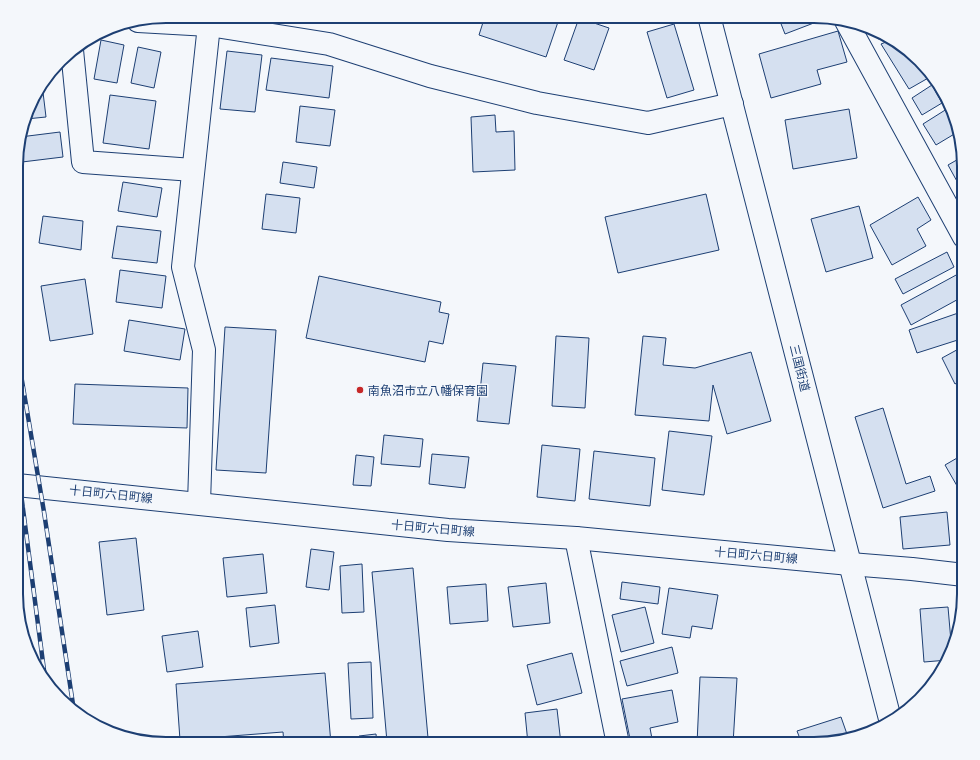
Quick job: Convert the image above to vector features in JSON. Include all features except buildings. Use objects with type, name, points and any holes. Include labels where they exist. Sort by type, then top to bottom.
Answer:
[{"type":"main road","points":[[199,503],[204,350],[183,267],[208,23]]},
{"type":"main road","points":[[223,23],[329,44],[430,76],[537,103],[648,124],[732,104]]},
{"type":"main road","name":"三国街道","points":[[712,23],[889,716]]},
{"type":"main road","points":[[850,28],[957,224]]},
{"type":"main road","points":[[73,57],[83,162],[193,170]]},
{"type":"main road","name":"十日町六日町線","points":[[23,486],[448,530],[576,538],[957,574]]},
{"type":"main road","points":[[576,538],[617,737]]},
{"type":"railway","points":[[23,387],[44,512],[73,703]]},
{"type":"railway","points":[[23,509],[44,669]]},
{"type":"place","name":"南魚沼市立八幡保育園","points":[[360,390]]}]
